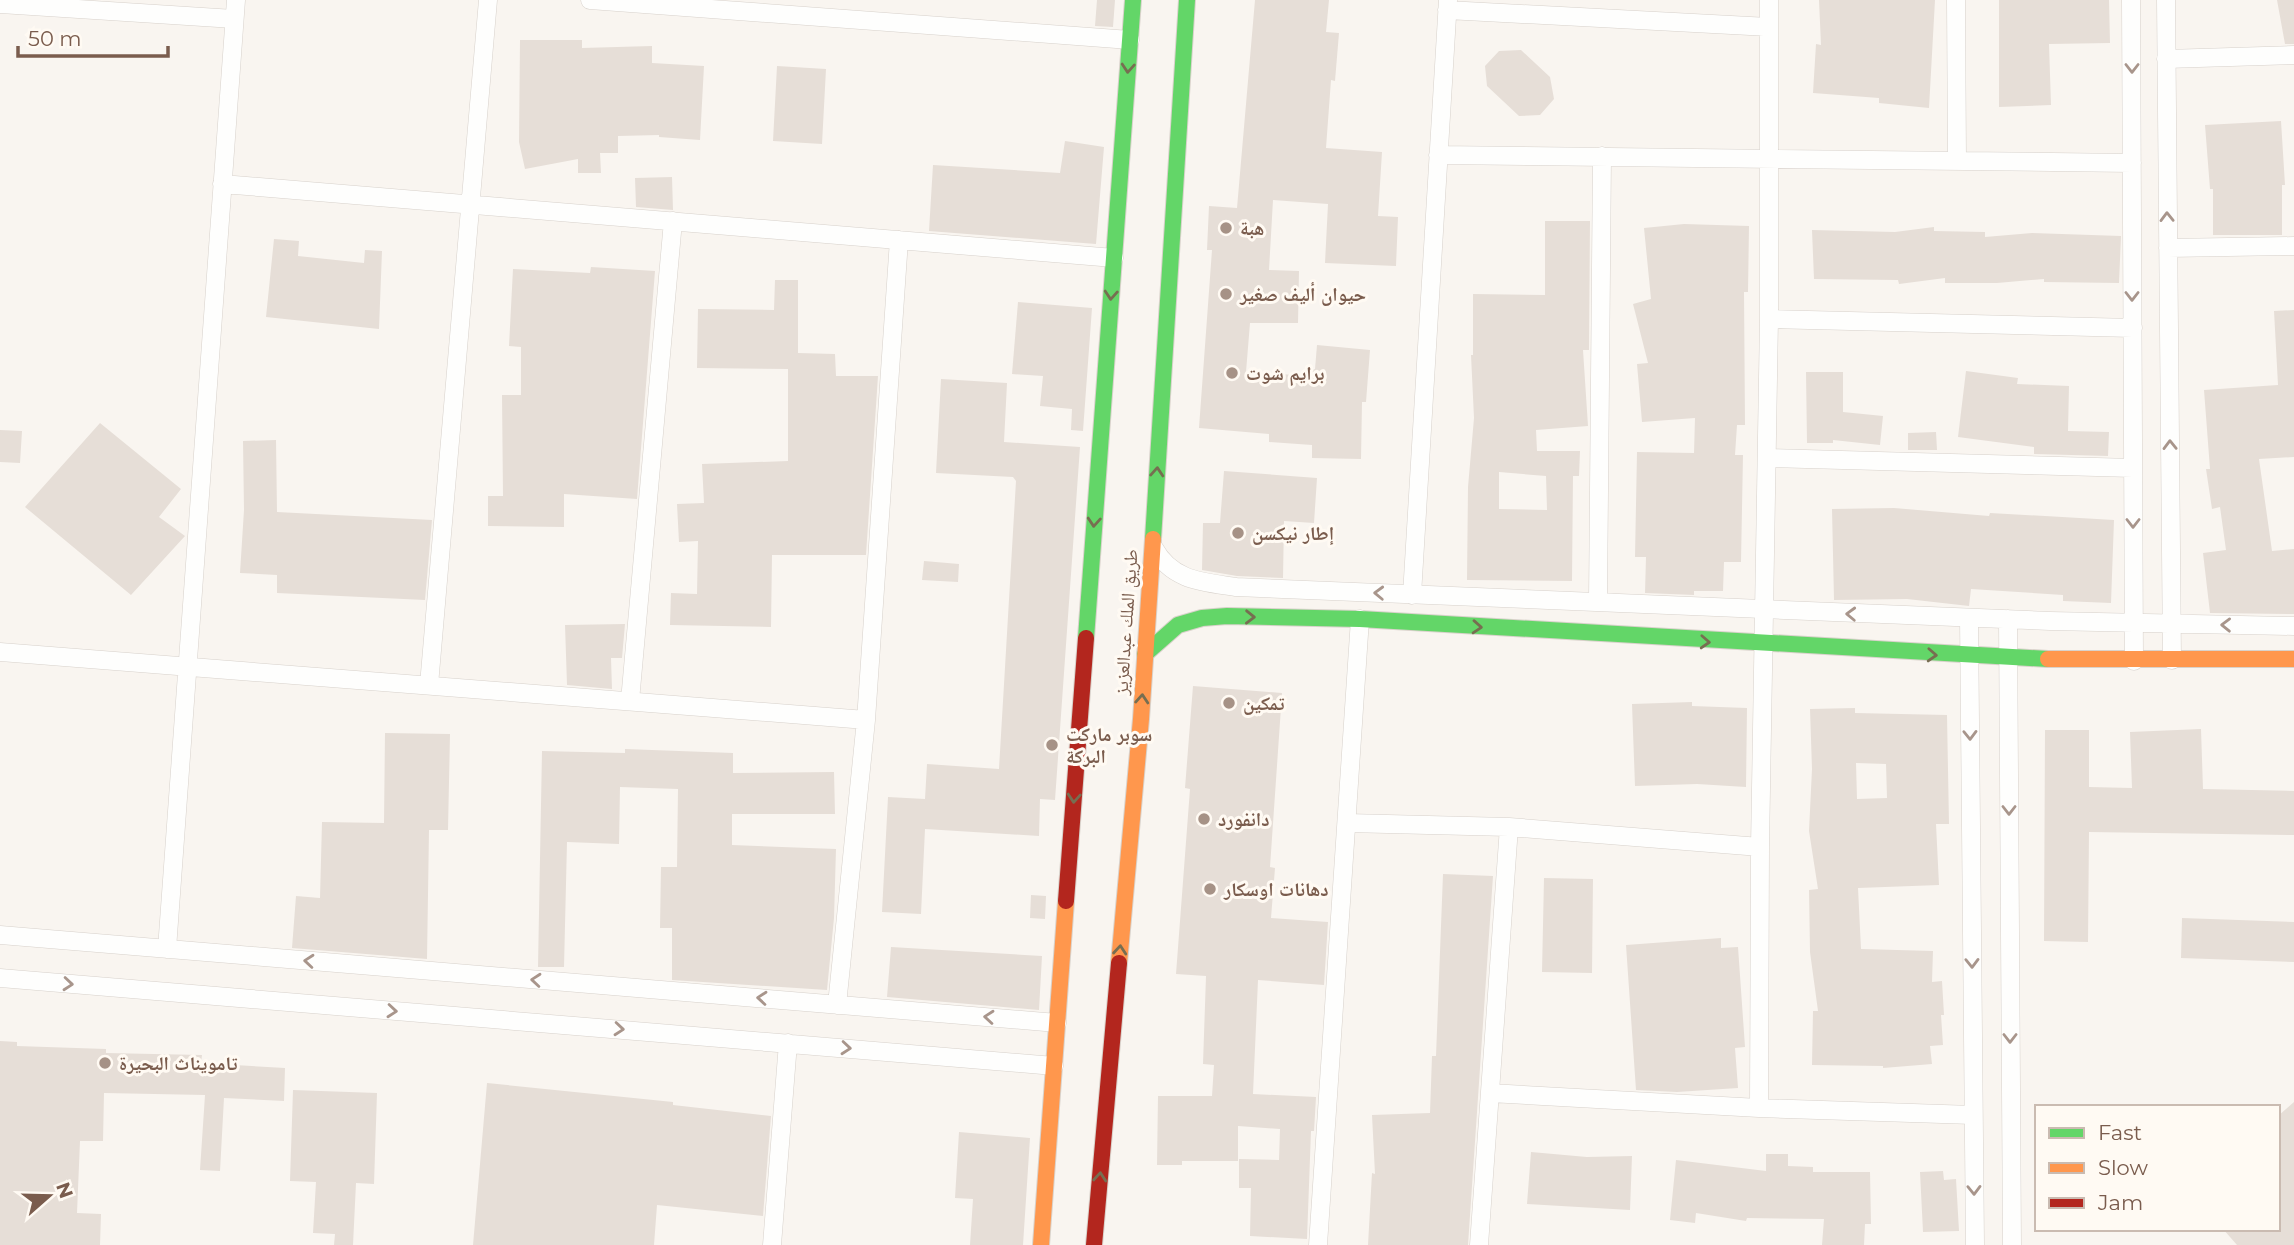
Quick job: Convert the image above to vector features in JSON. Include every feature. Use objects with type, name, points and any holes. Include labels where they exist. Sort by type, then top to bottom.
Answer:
[{"type":"main road","name":"طريق الملك عبدالعزيز","points":[[1041,1245],[1133,0]]},
{"type":"main road","name":"طريق الملك عبدالعزيز","points":[[1094,1245],[1145,654],[1187,0]]},
{"type":"main road","points":[[1145,654],[1178,625],[1214,617],[1360,619],[2008,659],[2294,659]]},
{"type":"street","points":[[167,949],[236,0]]},
{"type":"street","points":[[429,685],[488,0]]},
{"type":"street","points":[[590,0],[800,8],[1130,40]]},
{"type":"street","points":[[1759,1108],[1760,846],[1768,458],[1769,0]]},
{"type":"street","points":[[1956,0],[1956,160]]},
{"type":"street","points":[[2131,0],[2134,660]]},
{"type":"street","points":[[2166,0],[2172,660]]},
{"type":"street","points":[[0,4],[234,19]]},
{"type":"street","points":[[1412,595],[1447,5],[1769,27]]},
{"type":"street","points":[[2166,58],[2294,55]]},
{"type":"street","points":[[1438,155],[2132,163]]},
{"type":"street","points":[[1598,602],[1602,156]]},
{"type":"street","points":[[222,184],[1114,258]]},
{"type":"street","points":[[630,701],[673,221]]},
{"type":"street","points":[[837,1005],[866,720],[899,240]]},
{"type":"street","points":[[2168,248],[2294,246]]},
{"type":"street","points":[[1769,319],[2133,328]]},
{"type":"street","points":[[1768,458],[2133,467]]},
{"type":"street","points":[[1153,546],[1160,560],[1180,576],[1217,584],[1765,611],[2008,620],[2294,626]]},
{"type":"street","points":[[1214,617],[1217,584]]},
{"type":"street","points":[[1969,618],[1975,1245]]},
{"type":"street","points":[[1318,1245],[1360,619]]},
{"type":"street","points":[[2008,620],[2012,1245]]},
{"type":"street","points":[[0,652],[866,720]]},
{"type":"street","points":[[1346,823],[1509,827],[1760,846]]},
{"type":"street","points":[[1479,1245],[1509,827]]},
{"type":"street","points":[[0,935],[1057,1023]]},
{"type":"street","points":[[0,978],[1054,1066]]},
{"type":"street","points":[[772,1245],[788,1043]]},
{"type":"street","points":[[1490,1093],[1759,1108],[1973,1115]]},
{"type":"building","points":[[1097,0],[1115,0],[1113,27],[1095,26]]},
{"type":"building","points":[[1255,0],[1329,0],[1326,32],[1339,33],[1335,81],[1331,80],[1326,148],[1382,152],[1378,216],[1398,217],[1396,266],[1325,263],[1328,204],[1273,200],[1269,270],[1299,271],[1298,323],[1250,323],[1246,372],[1296,375],[1315,369],[1317,345],[1370,350],[1366,402],[1362,402],[1361,459],[1312,458],[1312,445],[1269,442],[1269,434],[1199,428],[1212,250],[1207,250],[1209,206],[1237,208]]},
{"type":"building","points":[[1819,0],[1935,0],[1929,108],[1879,103],[1879,98],[1813,93],[1816,44],[1821,45]]},
{"type":"building","points":[[1999,0],[2109,0],[2110,43],[2049,44],[2051,105],[1999,107]]},
{"type":"building","points":[[2277,0],[2294,0],[2294,44],[2285,44]]},
{"type":"building","points":[[520,40],[582,40],[582,48],[652,46],[652,63],[704,66],[700,140],[659,135],[618,136],[618,153],[600,153],[601,173],[578,173],[578,159],[525,169],[519,142]]},
{"type":"building","points":[[1521,50],[1550,77],[1554,99],[1540,115],[1519,116],[1487,86],[1485,66],[1499,51]]},
{"type":"building","points":[[777,66],[826,69],[822,144],[773,141]]},
{"type":"building","points":[[2281,121],[2285,185],[2282,185],[2282,235],[2213,235],[2213,189],[2210,189],[2205,125]]},
{"type":"building","points":[[1065,141],[1104,147],[1096,244],[929,231],[933,165],[1060,173]]},
{"type":"building","points":[[672,177],[673,210],[636,207],[635,178]]},
{"type":"building","points":[[1545,221],[1590,221],[1589,350],[1583,350],[1588,426],[1536,430],[1537,451],[1580,451],[1579,476],[1573,476],[1572,581],[1467,580],[1468,487],[1474,418],[1471,355],[1473,294],[1545,295]],"holes":[[[1499,472],[1546,476],[1547,510],[1499,509]]]},
{"type":"building","points":[[1684,224],[1749,226],[1748,292],[1744,292],[1745,425],[1737,425],[1735,455],[1743,455],[1741,562],[1724,562],[1723,591],[1694,591],[1694,595],[1645,593],[1646,557],[1635,557],[1637,452],[1694,453],[1695,418],[1642,422],[1637,364],[1648,363],[1633,304],[1651,299],[1644,228]]},
{"type":"building","points":[[1934,227],[1934,231],[1985,232],[1985,237],[2032,233],[2121,236],[2119,283],[2044,282],[2044,279],[1945,283],[1945,278],[1899,284],[1898,280],[1814,279],[1812,230],[1895,232]]},
{"type":"building","points":[[274,239],[299,241],[298,256],[364,263],[365,250],[382,251],[379,329],[266,317]]},
{"type":"building","points":[[591,267],[655,271],[637,499],[564,494],[564,527],[488,526],[488,496],[503,496],[502,395],[521,395],[521,347],[509,346],[513,269],[590,273]]},
{"type":"building","points":[[775,280],[798,280],[798,353],[835,354],[836,376],[878,376],[866,555],[772,555],[771,627],[670,625],[671,593],[697,594],[698,541],[679,542],[677,504],[704,503],[702,464],[788,461],[788,369],[697,368],[698,309],[774,310]]},
{"type":"building","points":[[1018,302],[1092,308],[1083,431],[1071,430],[1072,409],[1040,406],[1043,376],[1012,374]]},
{"type":"building","points":[[2294,310],[2294,457],[2259,459],[2272,551],[2294,549],[2294,614],[2210,613],[2203,553],[2226,550],[2220,507],[2212,509],[2206,469],[2210,469],[2204,390],[2278,385],[2274,311]]},
{"type":"building","points":[[1966,371],[2018,378],[2017,384],[2069,386],[2068,431],[2109,432],[2108,456],[2034,454],[2034,447],[1958,437]]},
{"type":"building","points":[[1806,372],[1843,372],[1843,412],[1883,416],[1880,445],[1833,440],[1833,443],[1807,443]]},
{"type":"building","points":[[941,379],[1007,383],[1004,442],[1080,447],[1055,800],[1040,799],[1039,836],[925,829],[921,914],[882,912],[888,797],[925,799],[927,764],[999,769],[1016,481],[1013,477],[936,473]]},
{"type":"building","points":[[100,423],[181,489],[159,517],[185,536],[131,595],[25,507]]},
{"type":"building","points":[[0,430],[22,431],[20,463],[0,462]]},
{"type":"building","points":[[1936,432],[1937,450],[1908,450],[1908,433]]},
{"type":"building","points":[[276,440],[277,512],[432,520],[425,600],[277,593],[277,575],[240,573],[244,510],[243,441]]},
{"type":"building","points":[[1224,471],[1317,478],[1314,523],[1284,521],[1283,578],[1237,576],[1202,570],[1203,523],[1220,523]]},
{"type":"building","points":[[1894,508],[1989,516],[1990,513],[2114,520],[2111,603],[2063,601],[2063,595],[1971,589],[1969,606],[1907,599],[1834,600],[1832,509]]},
{"type":"building","points":[[924,561],[959,564],[958,582],[922,580]]},
{"type":"building","points":[[625,624],[622,658],[611,658],[612,689],[567,685],[565,625]]},
{"type":"building","points":[[1193,686],[1282,693],[1270,867],[1275,868],[1271,918],[1328,922],[1324,985],[1258,980],[1253,1094],[1316,1097],[1314,1131],[1311,1131],[1307,1239],[1250,1236],[1251,1188],[1239,1188],[1239,1159],[1279,1160],[1280,1129],[1238,1126],[1238,1161],[1182,1161],[1182,1165],[1157,1165],[1158,1096],[1212,1096],[1214,1065],[1203,1064],[1206,976],[1176,974],[1190,789],[1185,788]]},
{"type":"building","points":[[1692,702],[1692,706],[1747,708],[1746,787],[1697,784],[1635,786],[1632,704]]},
{"type":"building","points":[[1855,708],[1855,713],[1947,715],[1949,824],[1936,824],[1939,885],[1858,888],[1861,949],[1933,951],[1932,982],[1942,981],[1944,1015],[1941,1015],[1943,1045],[1930,1046],[1932,1064],[1883,1068],[1812,1065],[1813,1011],[1818,1011],[1810,952],[1809,890],[1818,889],[1809,831],[1812,769],[1810,709]],"holes":[[[1856,763],[1886,764],[1887,798],[1857,799]]]},
{"type":"building","points":[[2201,729],[2203,789],[2294,791],[2294,835],[2089,832],[2088,942],[2044,941],[2045,730],[2089,730],[2089,787],[2132,788],[2130,732]]},
{"type":"building","points":[[385,733],[450,734],[448,830],[429,830],[427,959],[292,948],[296,896],[320,898],[322,822],[384,823]]},
{"type":"building","points":[[625,749],[733,753],[733,773],[834,772],[835,814],[732,814],[732,845],[836,849],[834,918],[827,990],[672,980],[672,928],[660,928],[661,867],[677,867],[678,789],[620,787],[619,844],[567,842],[564,967],[538,967],[542,751],[625,753]]},
{"type":"building","points":[[1443,874],[1493,876],[1468,1245],[1368,1245],[1372,1173],[1375,1174],[1372,1115],[1430,1113],[1432,1056],[1436,1056]]},
{"type":"building","points":[[1544,878],[1593,879],[1592,973],[1542,972]]},
{"type":"building","points":[[1031,895],[1046,896],[1045,919],[1030,918]]},
{"type":"building","points":[[2182,918],[2294,922],[2294,962],[2181,958]]},
{"type":"building","points":[[1721,938],[1721,948],[1738,947],[1745,1047],[1735,1048],[1738,1088],[1677,1092],[1636,1090],[1626,945]]},
{"type":"building","points":[[891,947],[1042,956],[1039,1010],[887,997]]},
{"type":"building","points":[[0,1041],[17,1042],[17,1046],[106,1049],[106,1053],[202,1055],[201,1063],[285,1068],[284,1101],[224,1098],[220,1171],[200,1170],[205,1095],[104,1093],[103,1141],[80,1141],[77,1213],[101,1214],[100,1245],[0,1245]]},
{"type":"building","points":[[487,1083],[673,1102],[673,1105],[771,1116],[763,1216],[657,1205],[654,1245],[473,1245]]},
{"type":"building","points":[[293,1090],[377,1093],[374,1184],[356,1183],[353,1245],[334,1245],[335,1234],[313,1233],[316,1182],[290,1181]]},
{"type":"building","points":[[2294,1102],[2294,1245],[2237,1245],[2225,1231],[2280,1231],[2280,1114]]},
{"type":"building","points":[[959,1132],[1030,1138],[1023,1245],[970,1245],[973,1199],[955,1198]]},
{"type":"building","points":[[1531,1152],[1587,1157],[1632,1156],[1630,1210],[1527,1204]]},
{"type":"building","points":[[1766,1154],[1788,1154],[1788,1166],[1813,1167],[1813,1172],[1870,1172],[1871,1224],[1865,1224],[1864,1245],[1822,1245],[1824,1219],[1747,1218],[1746,1221],[1696,1213],[1695,1223],[1670,1220],[1676,1160],[1766,1171]]},
{"type":"building","points":[[1943,1171],[1944,1180],[1956,1179],[1959,1231],[1923,1232],[1920,1172]]},
{"type":"traffic: fast","points":[[1086,638],[1133,0]]},
{"type":"traffic: fast","points":[[1153,539],[1187,0]]},
{"type":"traffic: fast","points":[[1145,654],[1178,625],[1202,618],[1227,616],[1360,619],[2048,659]]},
{"type":"traffic: slow","points":[[1119,963],[1141,719],[1153,539]]},
{"type":"traffic: slow","points":[[2048,659],[2294,659]]},
{"type":"traffic: slow","points":[[1041,1245],[1066,901]]},
{"type":"traffic: jam","points":[[1066,901],[1086,638]]},
{"type":"traffic: jam","points":[[1094,1245],[1119,963]]},
{"type":"place","name":"هبة","points":[[1226,228]]},
{"type":"place","name":"حيوان أليف صغير","points":[[1226,294]]},
{"type":"place","name":"برايم شوت","points":[[1232,373]]},
{"type":"place","name":"إطار نيكسن","points":[[1238,533]]},
{"type":"place","name":"تمكين","points":[[1229,703]]},
{"type":"place","name":"سوبر ماركت البركة","points":[[1052,745]]},
{"type":"place","name":"دانفورد","points":[[1204,819]]},
{"type":"place","name":"دهانات اوسكار","points":[[1210,889]]},
{"type":"place","name":"تامويناث البحيرة","points":[[105,1063]]}]
